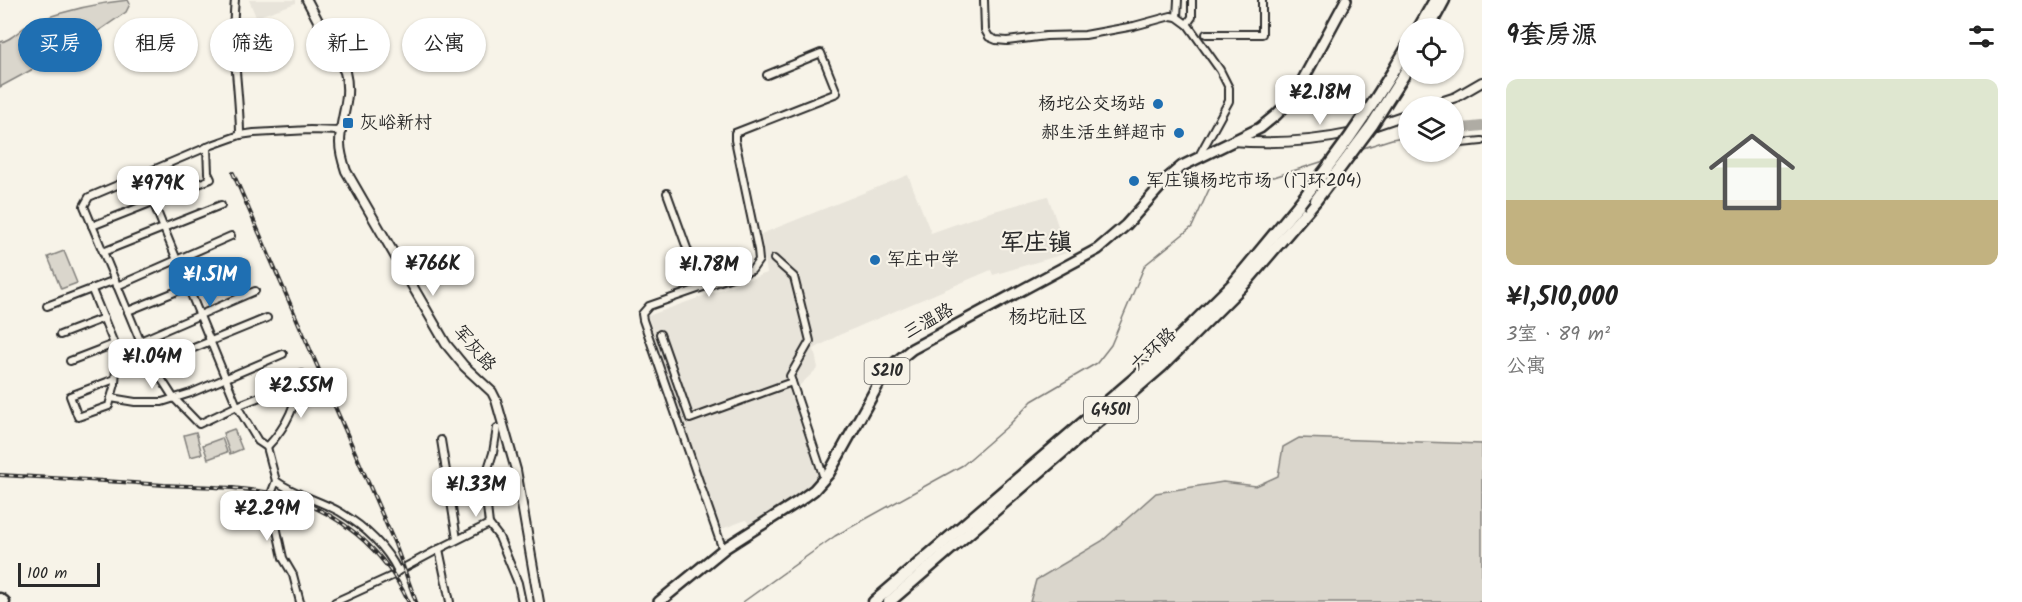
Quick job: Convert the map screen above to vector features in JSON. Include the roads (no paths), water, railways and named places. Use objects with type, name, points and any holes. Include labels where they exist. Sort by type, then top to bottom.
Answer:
[{"type":"highway","points":[[1425,18],[1435,0]]},
{"type":"highway","points":[[1434,18],[1444,0]]},
{"type":"highway","name":"六环路","points":[[889,602],[1162,366],[1245,284],[1316,200],[1372,125],[1397,75]]},
{"type":"highway","name":"六环路","points":[[874,602],[1155,361],[1233,284],[1299,204],[1397,75]]},
{"type":"highway","points":[[0,599],[4,602]]},
{"type":"main road","name":"S210","points":[[1199,156],[1260,128],[1288,103],[1346,0]]},
{"type":"main road","name":"三温路","points":[[659,602],[723,550],[814,490],[838,458],[883,376],[896,362],[912,349],[1098,249],[1126,225],[1169,177],[1199,156]]},
{"type":"street","points":[[235,0],[240,135]]},
{"type":"street","name":"军灰路","points":[[307,0],[345,72],[347,102],[341,131],[340,152],[346,171],[404,275],[454,356],[492,392],[496,400],[516,470],[539,602]]},
{"type":"street","points":[[984,0],[985,30],[990,37],[1007,42],[1046,36],[1085,35],[1171,16],[1187,24],[1220,70],[1230,94],[1229,101],[1199,156]]},
{"type":"street","points":[[1177,17],[1178,0]]},
{"type":"street","points":[[1187,24],[1192,17],[1192,0]]},
{"type":"street","points":[[1206,34],[1262,34],[1262,0]]},
{"type":"street","points":[[723,550],[642,314],[650,306],[752,270],[759,260],[735,133],[837,93],[821,53],[767,75]]},
{"type":"street","points":[[1458,96],[1482,82]]},
{"type":"street","points":[[1232,141],[1274,144],[1337,137],[1398,118]]},
{"type":"street","points":[[298,393],[280,389],[199,424],[175,398],[152,365],[84,206],[89,197],[240,135],[298,130],[341,131]]},
{"type":"street","points":[[1464,143],[1482,141]]},
{"type":"street","points":[[92,226],[211,180],[208,173],[207,147]]},
{"type":"street","points":[[142,175],[237,406],[258,441],[267,447],[276,481],[271,494],[273,512],[283,558],[293,575],[300,602]]},
{"type":"street","points":[[667,193],[701,287]]},
{"type":"street","points":[[103,252],[221,205]]},
{"type":"street","points":[[47,306],[177,260],[231,236]]},
{"type":"street","points":[[774,259],[794,277],[810,341],[790,376],[824,478]]},
{"type":"street","points":[[128,311],[244,264]]},
{"type":"street","points":[[92,290],[117,351],[115,379],[109,406],[78,417],[70,396],[115,379]]},
{"type":"street","points":[[140,341],[255,291]]},
{"type":"street","points":[[60,335],[104,318]]},
{"type":"street","points":[[152,365],[267,318]]},
{"type":"street","points":[[660,334],[690,419],[792,382]]},
{"type":"street","points":[[70,361],[114,344]]},
{"type":"street","points":[[111,398],[135,402],[162,402],[226,379],[283,354]]},
{"type":"street","points":[[267,447],[282,431],[295,405],[302,374]]},
{"type":"street","points":[[497,428],[493,453],[484,481],[489,524],[499,537],[522,602]]},
{"type":"street","points":[[441,440],[457,539]]},
{"type":"street","points":[[276,481],[286,488],[339,511],[369,533],[389,552],[398,572]]},
{"type":"street","points":[[335,602],[394,575],[457,539],[489,524]]},
{"type":"street","points":[[439,549],[450,602]]},
{"type":"waterway","points":[[1464,128],[1482,126]]},
{"type":"waterway","points":[[1360,149],[1398,138]]},
{"type":"waterway","points":[[743,602],[835,536],[963,465],[1009,425],[1032,401],[1097,363],[1111,345],[1145,265],[1192,227],[1211,185],[1240,174],[1274,177],[1327,160]]},
{"type":"railway","points":[[233,173],[395,544],[416,602]]},
{"type":"railway","points":[[0,475],[224,487],[283,496],[322,511],[357,535],[386,565],[408,601]]},
{"type":"place","name":"杨坨公交场站","points":[[1158,104]]},
{"type":"place","name":"灰峪新村","points":[[348,123]]},
{"type":"place","name":"郝生活生鲜超市","points":[[1179,133]]},
{"type":"place","name":"军庄镇杨坨市场（门环204）","points":[[1134,181]]},
{"type":"place","name":"军庄中学","points":[[875,260]]},
{"type":"district","name":"军庄镇","points":[[1036,243]]},
{"type":"district","name":"杨坨社区","points":[[1048,318]]}]
